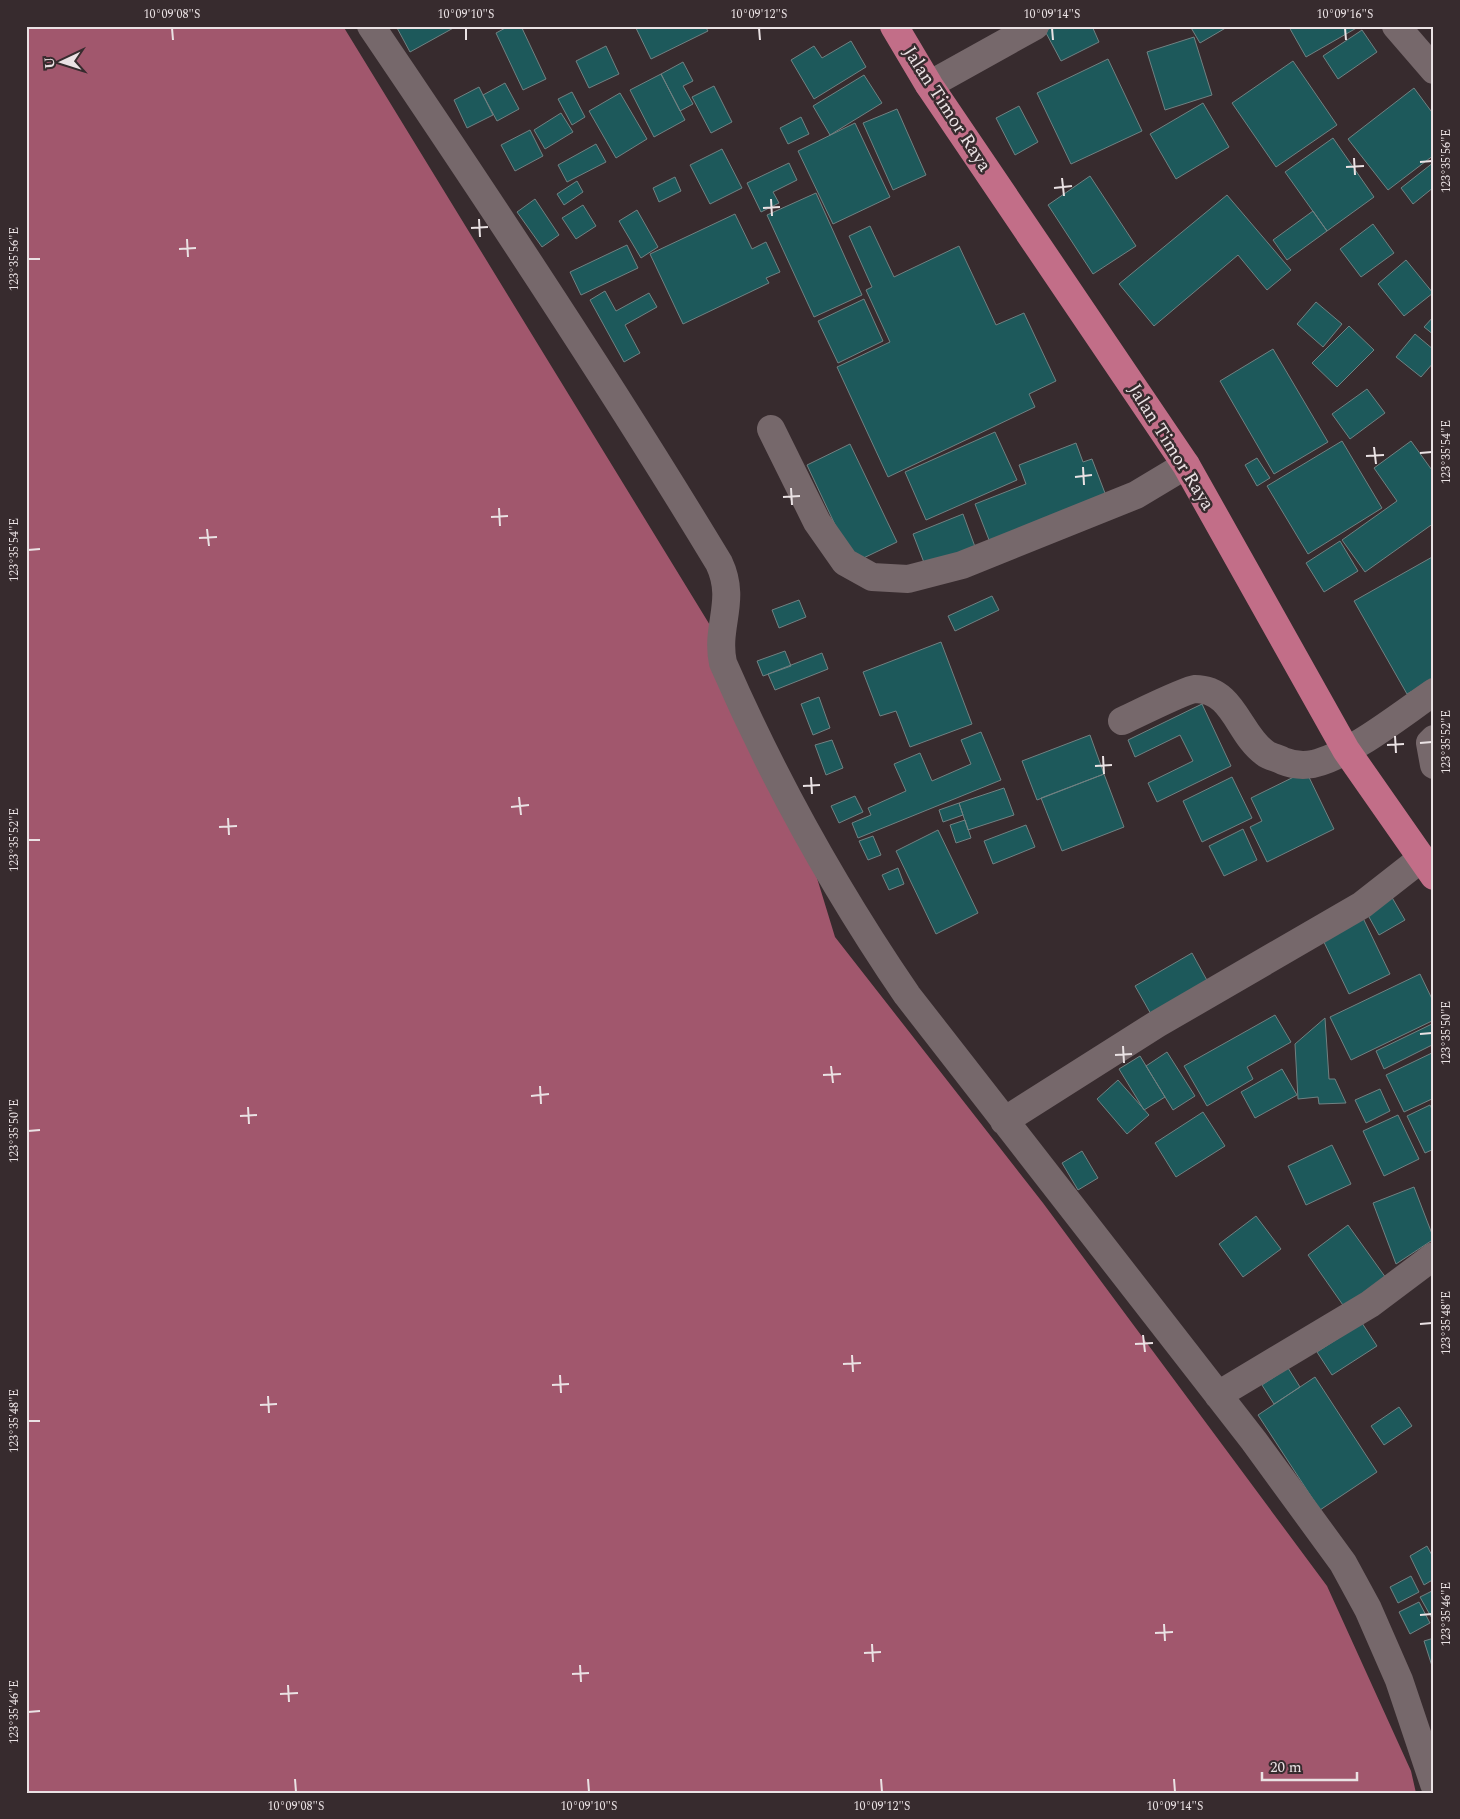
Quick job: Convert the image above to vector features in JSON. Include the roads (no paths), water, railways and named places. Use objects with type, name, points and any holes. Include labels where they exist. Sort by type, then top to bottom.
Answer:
[{"type":"highway","name":"Jalan Timor Raya","points":[[894,26],[929,85],[1186,465],[1346,750],[1428,867]]},
{"type":"street","points":[[370,26],[498,214],[603,374],[720,563],[726,579],[728,592],[720,652],[723,662],[772,765],[860,925],[907,995],[1218,1394],[1343,1562],[1368,1609],[1399,1680],[1434,1784]]},
{"type":"street","points":[[929,85],[1035,26]]},
{"type":"street","points":[[1396,26],[1434,70]]},
{"type":"street","points":[[771,429],[817,522],[845,562],[872,577],[908,579],[962,565],[1136,494],[1186,465]]},
{"type":"street","points":[[1122,721],[1193,689],[1208,691],[1218,695],[1233,711],[1250,736],[1265,753],[1295,765],[1313,764],[1346,750],[1434,692]]},
{"type":"street","points":[[1434,739],[1430,743],[1434,765]]},
{"type":"street","points":[[1004,1121],[1156,1024],[1428,867]]},
{"type":"street","points":[[1218,1394],[1370,1304],[1434,1256]]}]
